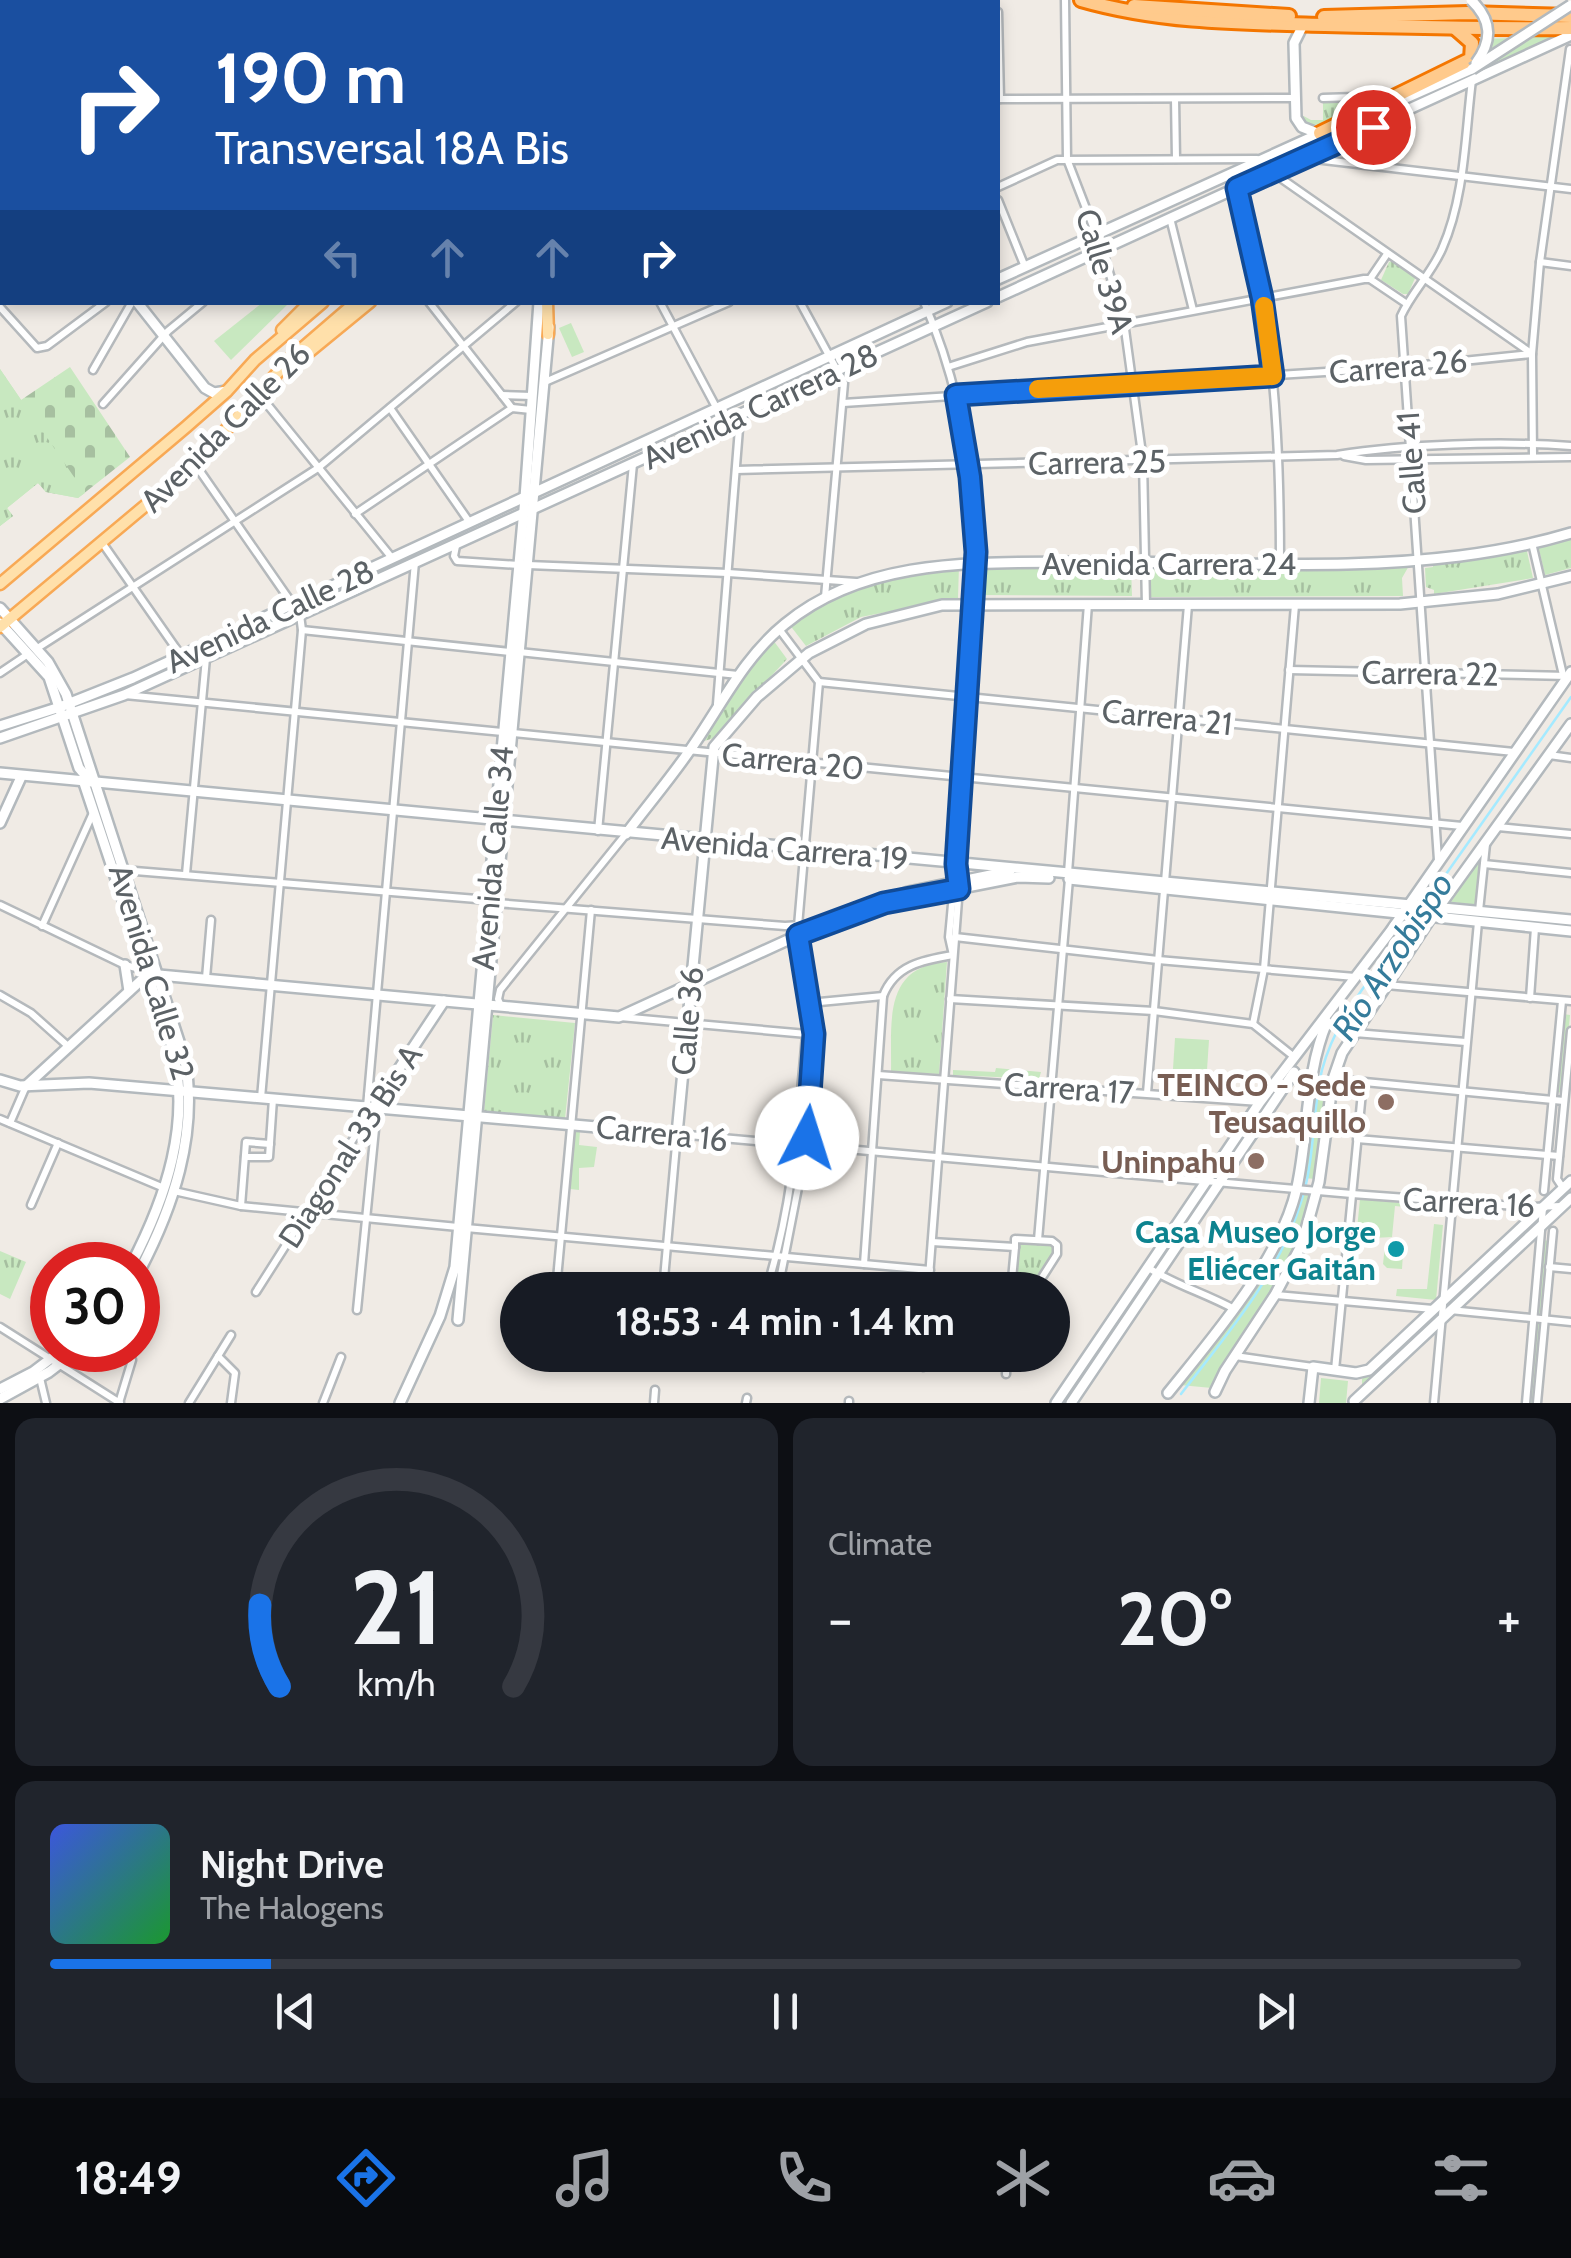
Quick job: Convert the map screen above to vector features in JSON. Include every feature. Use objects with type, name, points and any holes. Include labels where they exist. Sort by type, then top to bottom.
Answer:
[{"type":"highway","points":[[1081,0],[1150,16],[1571,31]]},
{"type":"highway","points":[[1092,0],[1224,14],[1571,16]]},
{"type":"highway","points":[[1328,17],[1392,27]]},
{"type":"highway","points":[[1320,133],[1471,59],[1472,44],[1456,29]]},
{"type":"main road","points":[[1471,0],[1488,27],[1486,48],[1472,68]]},
{"type":"main road","points":[[1000,279],[1320,133],[1451,79],[1497,56],[1571,5]]},
{"type":"main road","points":[[1303,24],[1294,38],[1298,124],[1320,133]]},
{"type":"main road","points":[[1000,297],[1571,31]]},
{"type":"main road","points":[[138,305],[205,388],[214,393],[227,392]]},
{"type":"main road","points":[[255,360],[307,305]]},
{"type":"main road","name":"Avenida Calle 26","points":[[0,584],[227,392],[255,360],[319,305]]},
{"type":"main road","name":"Avenida Calle 26","points":[[3,623],[195,464],[258,392],[353,305]]},
{"type":"main road","points":[[258,392],[366,305]]},
{"type":"main road","points":[[546,305],[548,334]]},
{"type":"main road","name":"Avenida Calle 34","points":[[530,496],[532,410],[546,305]]},
{"type":"main road","name":"Avenida Carrera 28","points":[[528,509],[981,305]]},
{"type":"main road","name":"Avenida Carrera 28","points":[[530,496],[926,307]]},
{"type":"main road","name":"Avenida Calle 34","points":[[458,1320],[472,1118],[528,509],[548,334]]},
{"type":"main road","name":"Avenida Calle 28","points":[[0,738],[124,695],[184,661],[206,658],[393,559],[530,496]]},
{"type":"main road","name":"Avenida Calle 28","points":[[0,726],[184,661],[528,509]]},
{"type":"main road","name":"Avenida Carrera 24","points":[[626,834],[690,750],[738,675],[779,629],[825,598],[862,583],[906,571],[976,563],[1418,560],[1487,552],[1571,533]]},
{"type":"main road","name":"Avenida Carrera 24","points":[[713,753],[716,741],[742,711],[801,658],[852,630],[942,606],[1422,602],[1498,594],[1571,576]]},
{"type":"main road","name":"Avenida Calle 32","points":[[0,608],[3,623],[56,674],[79,768],[122,870],[152,974],[183,1051],[185,1091],[177,1142],[168,1189],[149,1242]]},
{"type":"main road","points":[[1056,1403],[1260,1102],[1408,909],[1568,675]]},
{"type":"main road","points":[[1215,1392],[1302,1244],[1316,1190],[1331,1079],[1342,1053],[1433,912],[1571,724]]},
{"type":"main road","name":"Calle 36","points":[[677,1134],[713,753]]},
{"type":"main road","name":"Avenida Carrera 19","points":[[0,774],[1479,917],[1571,920]]},
{"type":"main road","points":[[0,824],[21,776]]},
{"type":"main road","name":"Avenida Calle 32","points":[[88,784],[93,812],[144,963],[152,974]]},
{"type":"main road","points":[[26,1086],[152,974],[619,1017],[798,931],[884,903],[1019,873]]},
{"type":"main road","name":"Avenida Calle 34","points":[[483,1004],[488,990],[492,902]]},
{"type":"main road","name":"Avenida Carrera 19","points":[[1479,917],[1571,931]]},
{"type":"main road","points":[[125,965],[129,991]]},
{"type":"main road","name":"Diagonal 33 Bis A","points":[[372,1108],[444,1001]]},
{"type":"main road","points":[[1168,1393],[1234,1309],[1276,1239],[1298,1189],[1318,1044],[1330,1014]]},
{"type":"main road","points":[[1071,1403],[1294,1072],[1293,1056]]},
{"type":"main road","points":[[1294,1072],[1331,1079]]},
{"type":"main road","name":"Carrera 16","points":[[0,1080],[26,1086],[89,1083],[677,1134]]},
{"type":"main road","points":[[1354,1401],[1567,1184]]},
{"type":"main road","name":"Avenida Calle 32","points":[[142,1242],[168,1189]]},
{"type":"main road","points":[[1309,1403],[1313,1367],[1356,1373],[1369,1370],[1567,1202]]},
{"type":"main road","name":"Avenida Calle 34","points":[[400,1403],[448,1296],[462,1228]]},
{"type":"main road","points":[[0,1389],[35,1372]]},
{"type":"main road","points":[[0,1399],[46,1372]]},
{"type":"main road","points":[[1354,1401],[1356,1373]]},
{"type":"street","name":"Calle 39A","points":[[1065,0],[1067,159],[1124,322],[1143,461],[1146,604]]},
{"type":"street","points":[[1533,455],[1532,354],[1540,262],[1567,103],[1570,49]]},
{"type":"street","points":[[948,367],[1027,342],[1370,279],[1406,304],[1425,279],[1451,226],[1472,80]]},
{"type":"street","points":[[1323,98],[1394,96]]},
{"type":"street","points":[[1175,98],[1176,159]]},
{"type":"street","points":[[1000,99],[1296,98]]},
{"type":"street","points":[[1000,186],[1057,160],[1264,158]]},
{"type":"street","points":[[1305,158],[1571,189]]},
{"type":"street","points":[[1272,172],[1532,354]]},
{"type":"street","points":[[1237,188],[1262,298],[1273,376],[1280,457],[1280,563]]},
{"type":"street","points":[[1000,205],[1025,267]]},
{"type":"street","points":[[1170,218],[1193,310]]},
{"type":"street","points":[[1370,279],[1387,254]]},
{"type":"street","points":[[1540,262],[1571,266]]},
{"type":"street","name":"Calle 41","points":[[1406,304],[1400,316],[1438,860]]},
{"type":"street","points":[[0,307],[38,348],[47,346],[102,305]]},
{"type":"street","points":[[93,370],[133,305]]},
{"type":"street","points":[[104,404],[168,331],[199,305]]},
{"type":"street","points":[[432,305],[512,408]]},
{"type":"street","points":[[0,673],[318,468],[512,305]]},
{"type":"street","points":[[662,305],[717,409]]},
{"type":"street","points":[[544,382],[722,305]]},
{"type":"street","points":[[802,305],[844,378],[825,598]]},
{"type":"street","points":[[0,1119],[168,1189],[241,1206],[930,1270],[976,563],[968,464],[956,395],[926,307]]},
{"type":"street","name":"Carrera 26","points":[[843,403],[1404,367],[1532,354]]},
{"type":"street","points":[[258,392],[393,559]]},
{"type":"street","points":[[502,394],[534,396]]},
{"type":"street","points":[[390,408],[470,524]]},
{"type":"street","points":[[355,514],[512,408],[532,410]]},
{"type":"street","points":[[717,708],[740,416]]},
{"type":"street","name":"Carrera 25","points":[[736,470],[1280,457],[1533,444],[1571,446]]},
{"type":"street","name":"Carrera 25","points":[[1338,455],[1366,460],[1571,456]]},
{"type":"street","points":[[195,464],[296,611],[302,630],[260,1098]]},
{"type":"street","points":[[598,831],[632,464]]},
{"type":"street","points":[[460,540],[453,551],[457,561],[862,583]]},
{"type":"street","points":[[1532,543],[1568,675]]},
{"type":"street","points":[[102,544],[184,661]]},
{"type":"street","points":[[357,1310],[366,1218],[376,995],[415,560]]},
{"type":"street","points":[[1038,1240],[1088,604]]},
{"type":"street","points":[[1147,1093],[1188,604]]},
{"type":"street","points":[[1253,1024],[1264,969],[1295,605]]},
{"type":"street","points":[[775,1272],[796,1202],[806,1147],[809,1003],[798,931],[819,682],[779,629]]},
{"type":"street","points":[[302,630],[738,675]]},
{"type":"street","points":[[186,874],[206,658]]},
{"type":"street","name":"Carrera 22","points":[[1290,670],[1568,675]]},
{"type":"street","name":"Carrera 21","points":[[819,682],[1514,752]]},
{"type":"street","name":"Carrera 20","points":[[124,695],[1462,826]]},
{"type":"street","points":[[1549,756],[1571,758]]},
{"type":"street","points":[[42,926],[93,812]]},
{"type":"street","points":[[1498,827],[1571,834]]},
{"type":"street","points":[[82,835],[99,829]]},
{"type":"street","points":[[501,1006],[500,990],[626,834]]},
{"type":"street","points":[[1434,1403],[1486,844]]},
{"type":"street","points":[[1484,864],[1571,873]]},
{"type":"street","points":[[122,870],[798,931]]},
{"type":"street","points":[[0,904],[125,965],[136,968],[144,963]]},
{"type":"street","points":[[558,1272],[591,910]]},
{"type":"street","points":[[206,978],[212,920]]},
{"type":"street","points":[[1530,998],[1535,928]]},
{"type":"street","points":[[952,937],[1356,977]]},
{"type":"street","points":[[864,1264],[883,996],[894,977],[909,966],[953,956]]},
{"type":"street","points":[[1386,984],[1566,1001],[1544,1191]]},
{"type":"street","points":[[488,990],[500,990]]},
{"type":"street","points":[[0,995],[31,1013],[69,1046]]},
{"type":"street","points":[[809,1003],[883,996]]},
{"type":"street","points":[[950,999],[1154,1012],[1253,1024],[1293,1056]]},
{"type":"street","points":[[619,1017],[810,1034]]},
{"type":"street","points":[[1567,1184],[1557,1179],[1571,1031]]},
{"type":"street","points":[[1354,1033],[1466,1042]]},
{"type":"street","name":"Carrera 17","points":[[878,1075],[1260,1102]]},
{"type":"street","points":[[1331,1079],[1564,1101]]},
{"type":"street","points":[[1335,1371],[1363,1082]]},
{"type":"street","points":[[10,1123],[26,1086]]},
{"type":"street","points":[[780,1272],[786,1201],[807,1089]]},
{"type":"street","points":[[245,1158],[269,1158],[273,1099]]},
{"type":"street","name":"Diagonal 33 Bis A","points":[[256,1292],[372,1108]]},
{"type":"street","name":"Carrera 16","points":[[677,1134],[1453,1202],[1543,1207],[1567,1202]]},
{"type":"street","name":"Calle 36","points":[[665,1272],[677,1134]]},
{"type":"street","points":[[1358,1139],[1560,1156]]},
{"type":"street","points":[[241,1206],[246,1142],[270,1144]]},
{"type":"street","points":[[30,1206],[58,1143]]},
{"type":"street","points":[[786,1201],[796,1202]]},
{"type":"street","points":[[1526,1403],[1543,1207]]},
{"type":"street","points":[[1537,1403],[1553,1231]]},
{"type":"street","points":[[1013,1272],[1016,1240],[1052,1240],[1057,1245],[1057,1254],[1046,1272]]},
{"type":"street","points":[[932,1242],[1015,1247]]},
{"type":"street","points":[[1148,1267],[1234,1309]]},
{"type":"street","points":[[1550,1267],[1571,1269]]},
{"type":"street","points":[[1275,1294],[1571,1322]]},
{"type":"street","points":[[0,1327],[30,1346]]},
{"type":"street","points":[[189,1403],[231,1335]]},
{"type":"street","points":[[218,1356],[235,1373],[231,1403]]},
{"type":"street","points":[[1235,1356],[1313,1367]]},
{"type":"street","points":[[323,1403],[340,1358]]},
{"type":"street","points":[[71,1372],[120,1403],[126,1372]]},
{"type":"street","points":[[40,1378],[46,1403]]},
{"type":"street","points":[[654,1403],[656,1390]]},
{"type":"green space","points":[[1521,33],[1562,33],[1484,70],[1473,39],[1514,38]]},
{"type":"green space","points":[[1323,99],[1373,102],[1328,123],[1306,126],[1298,113],[1311,120],[1323,120]]},
{"type":"green space","points":[[1393,261],[1416,276],[1408,294],[1381,280]]},
{"type":"green space","points":[[259,305],[287,305],[231,360],[214,341]]},
{"type":"green space","points":[[571,323],[584,352],[572,357],[559,328]]},
{"type":"green space","points":[[70,367],[130,457],[78,498],[46,492],[38,483],[7,508],[13,516],[0,526],[0,369],[21,400]]},
{"type":"green space","points":[[0,369],[85,493],[78,498],[46,492],[38,483],[7,508],[13,516],[0,526]]},
{"type":"green space","points":[[1571,536],[1571,568],[1545,575],[1538,545]]},
{"type":"green space","points":[[1526,547],[1533,578],[1434,594],[1434,590],[1426,587],[1425,568],[1433,567],[1433,563]]},
{"type":"green space","points":[[1410,564],[1402,578],[1403,596],[1149,597],[1148,566]]},
{"type":"green space","points":[[959,566],[958,598],[861,617],[806,646],[789,624],[827,601],[875,580]]},
{"type":"green space","points":[[981,566],[1131,566],[1132,596],[980,595]]},
{"type":"green space","points":[[773,640],[787,659],[714,738],[701,742],[742,674]]},
{"type":"green space","points":[[1481,855],[1476,905],[1451,902]]},
{"type":"green space","points":[[947,962],[939,1074],[891,1072],[892,1017],[901,986],[911,974],[926,966]]},
{"type":"green space","points":[[1563,1014],[1570,1015],[1563,1093],[1557,1092]]},
{"type":"green space","points":[[493,1015],[575,1023],[565,1119],[484,1111]]},
{"type":"green space","points":[[1175,1038],[1209,1040],[1207,1070],[1173,1069]]},
{"type":"green space","points":[[996,1068],[1041,1072],[1039,1079],[953,1075],[953,1070],[995,1072]]},
{"type":"green space","points":[[1315,1086],[1328,1088],[1316,1179],[1303,1178]]},
{"type":"green space","points":[[575,1126],[611,1129],[611,1139],[596,1137],[596,1132],[580,1131],[579,1145],[597,1147],[594,1167],[579,1168],[579,1190],[570,1189]]},
{"type":"green space","points":[[1299,1194],[1312,1195],[1301,1238],[1212,1388],[1180,1385],[1234,1316]]},
{"type":"green space","points":[[1360,1199],[1445,1207],[1444,1211],[1395,1206],[1392,1237],[1356,1239]]},
{"type":"green space","points":[[1434,1224],[1443,1225],[1436,1300],[1396,1296],[1397,1289],[1427,1289]]},
{"type":"green space","points":[[1543,1240],[1549,1241],[1543,1313],[1537,1313]]},
{"type":"green space","points":[[1020,1245],[1052,1246],[1052,1254],[1040,1272],[1016,1272]]},
{"type":"green space","points":[[1385,1246],[1398,1247],[1403,1253],[1402,1269],[1383,1264]]},
{"type":"green space","points":[[0,1251],[26,1262],[10,1299],[0,1294]]},
{"type":"green space","points":[[1430,1316],[1435,1321],[1362,1390],[1362,1379]]},
{"type":"green space","points":[[1537,1321],[1541,1322],[1533,1403],[1529,1403]]},
{"type":"green space","points":[[1321,1378],[1348,1381],[1346,1403],[1319,1403]]},
{"type":"waterway","name":"Río Arzobispo","points":[[1427,901],[1571,697]]},
{"type":"waterway","name":"Río Arzobispo","points":[[1181,1394],[1234,1326],[1280,1253],[1306,1183],[1319,1086],[1329,1049],[1361,991],[1414,920]]},
{"type":"slow traffic","points":[[1038,389],[1273,376],[1264,306]]},
{"type":"place","name":"TEINCO - Sede Teusaquillo","points":[[1386,1102]]},
{"type":"place","name":"Uninpahu","points":[[1256,1161]]},
{"type":"place","name":"Casa Museo Jorge Eliécer Gaitán","points":[[1396,1249]]},
{"type":"route","points":[[807,1138],[814,1034],[798,935],[884,903],[959,889],[956,864],[976,547],[970,477],[956,395],[1273,376],[1262,298],[1237,188],[1373,127]]}]
